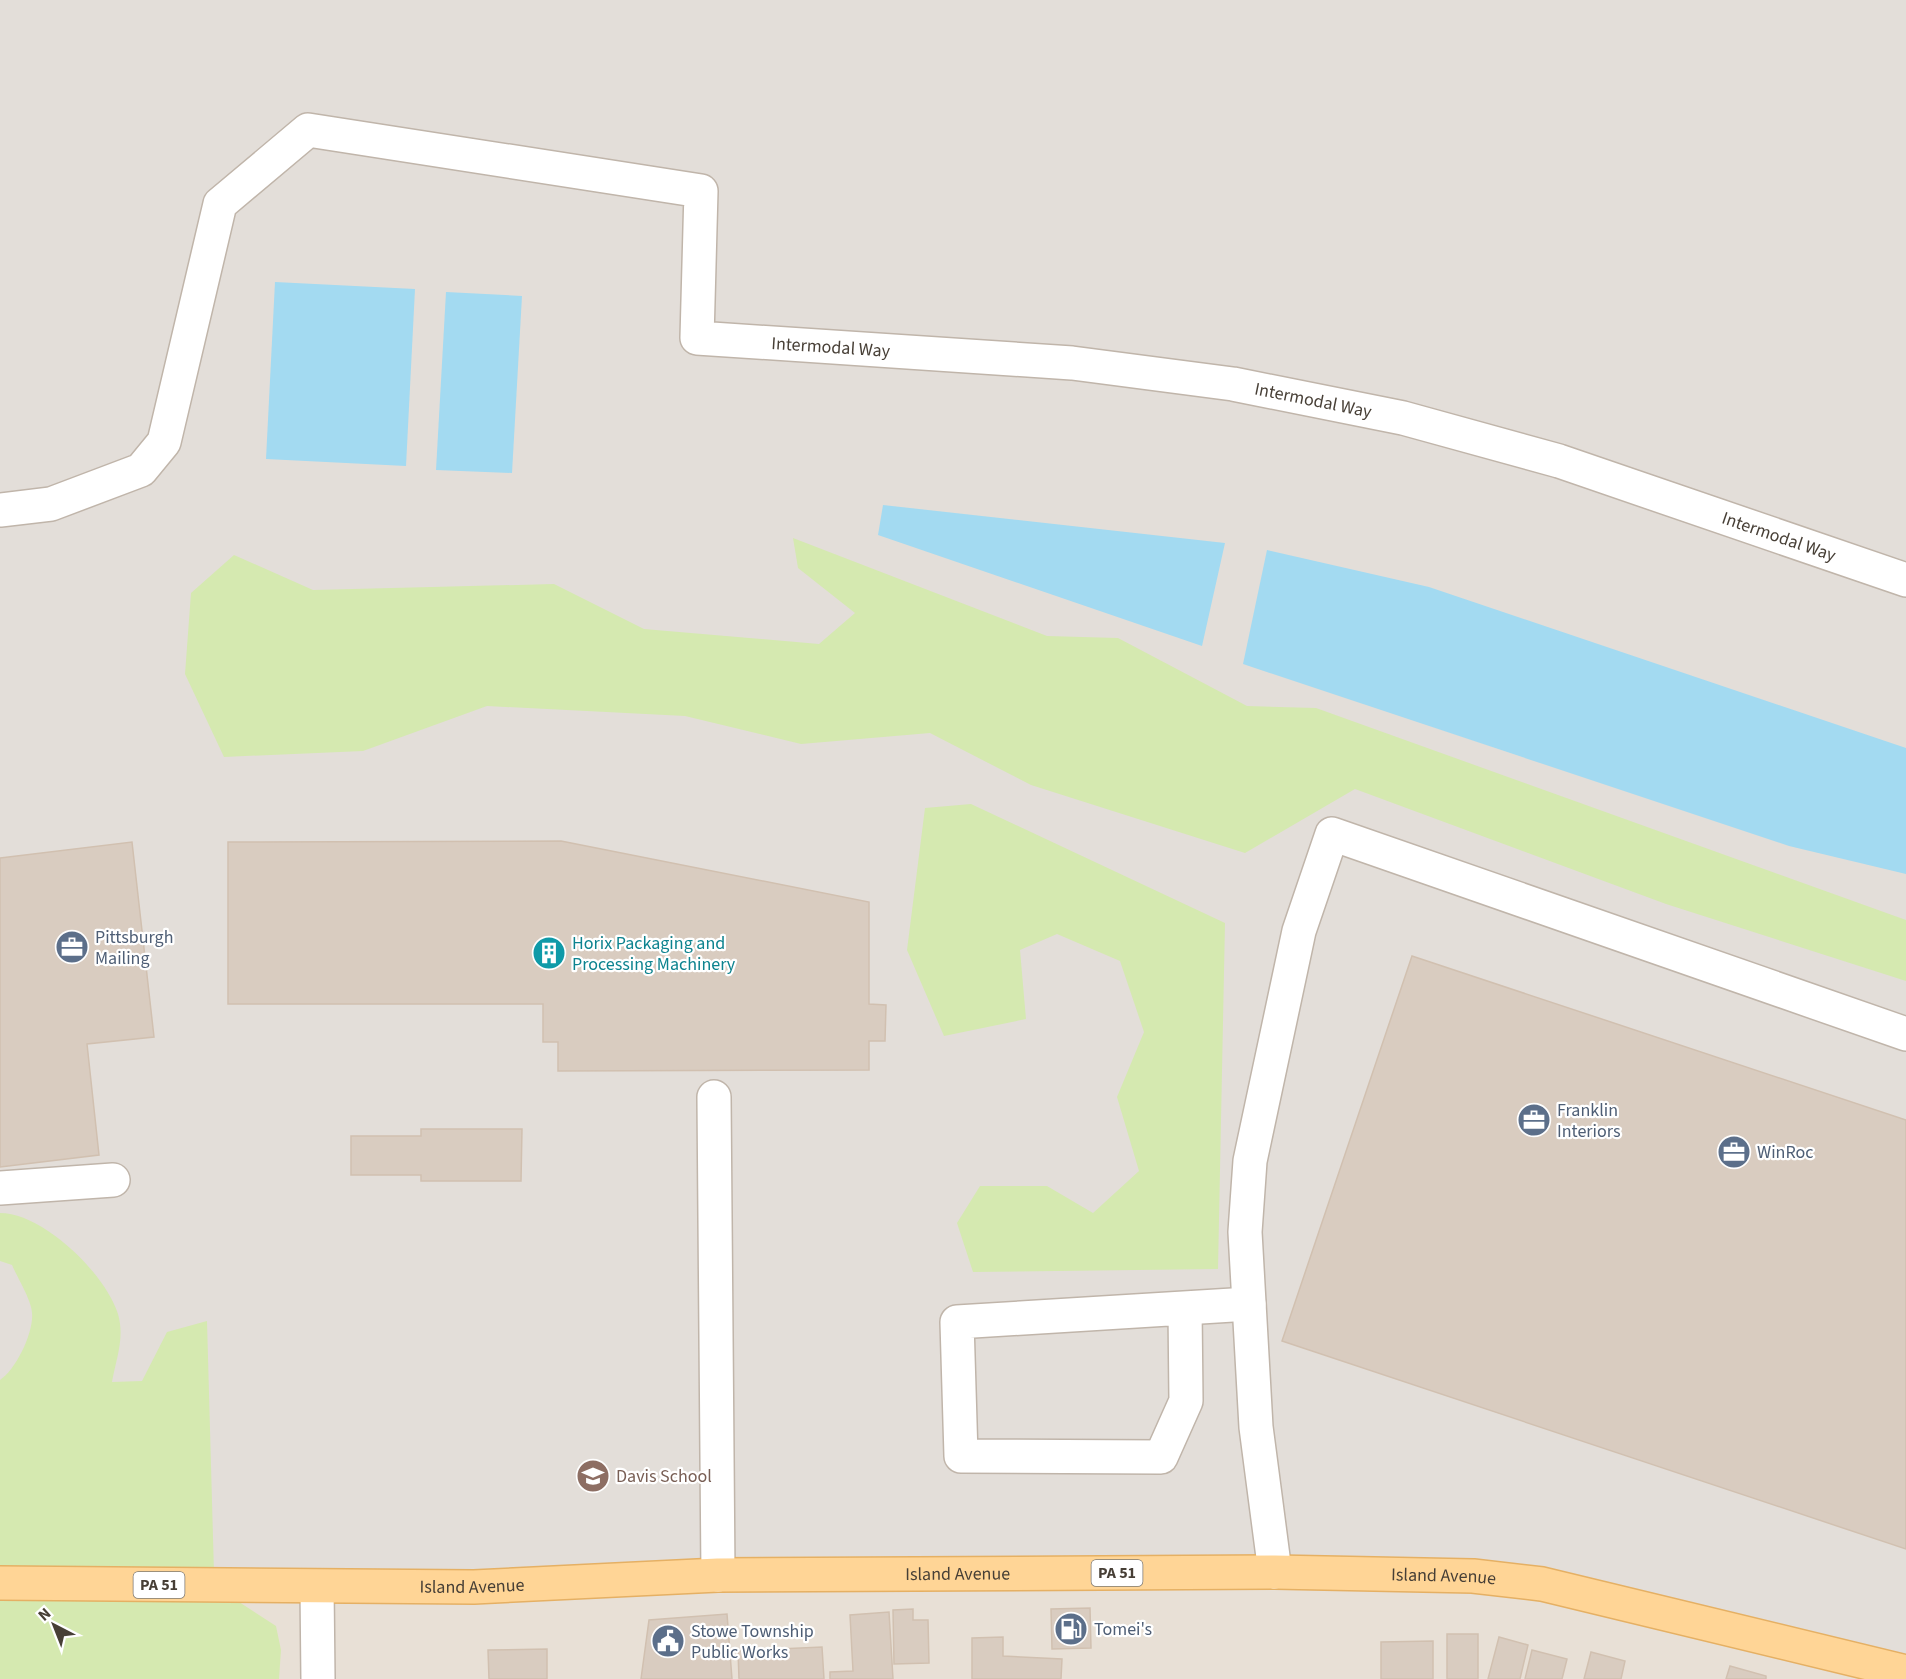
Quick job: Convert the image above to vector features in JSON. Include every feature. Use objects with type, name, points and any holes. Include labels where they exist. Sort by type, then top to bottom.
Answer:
[{"type":"main road","name":"Island Avenue","points":[[0,1583],[474,1587],[718,1575],[1275,1572],[1473,1576],[1542,1584],[1906,1672]]},
{"type":"street","name":"Intermodal Way","points":[[0,510],[51,504],[141,470],[164,442],[220,204],[308,130],[701,191],[697,338],[1072,363],[1233,384],[1324,402],[1403,418],[1559,461],[1906,580]]},
{"type":"street","points":[[1275,1572],[1256,1428],[1245,1232],[1250,1161],[1299,931],[1332,834],[1906,1034]]},
{"type":"street","points":[[714,1097],[718,1575]]},
{"type":"street","points":[[0,1188],[113,1180]]},
{"type":"street","points":[[1185,1308],[1186,1401],[1161,1456],[961,1456],[957,1322],[1249,1304]]},
{"type":"street","points":[[317,1587],[318,1679]]},
{"type":"shaded area","points":[[0,0],[1906,0],[1906,1672],[1542,1584],[0,1583]]},
{"type":"shaded area","points":[[1473,1576],[1906,1679],[0,1679],[0,1583]]},
{"type":"green space","points":[[793,538],[1047,636],[1118,638],[1247,706],[1316,708],[1906,920],[1906,981],[1666,904],[1355,789],[1245,853],[1031,785],[930,733],[801,744],[685,716],[487,706],[363,751],[224,757],[185,674],[191,593],[234,555],[313,590],[554,584],[644,629],[819,644],[855,613],[798,568]]},
{"type":"green space","points":[[971,804],[1225,923],[1218,1269],[973,1272],[957,1223],[980,1186],[1047,1186],[1093,1213],[1139,1171],[1117,1097],[1144,1032],[1120,961],[1057,934],[1020,950],[1026,1019],[944,1036],[907,950],[925,808]]},
{"type":"green space","points":[[0,1213],[35,1223],[53,1234],[86,1264],[100,1281],[111,1298],[120,1323],[119,1348],[112,1382],[142,1381],[167,1332],[207,1321],[214,1573],[0,1573],[0,1380],[12,1368],[23,1350],[30,1330],[32,1313],[27,1296],[12,1265],[0,1261]]},
{"type":"green space","points":[[0,1596],[236,1600],[276,1626],[281,1650],[279,1679],[0,1679]]},
{"type":"water","points":[[275,282],[415,289],[406,466],[266,459]]},
{"type":"water","points":[[446,292],[522,296],[512,473],[436,470]]},
{"type":"water","points":[[883,505],[1225,543],[1202,646],[878,535]]},
{"type":"water","points":[[1267,550],[1429,587],[1906,748],[1906,874],[1789,846],[1243,664]]},
{"type":"building","name":"Horix Packaging and Processing Machinery","points":[[561,841],[869,902],[869,1004],[886,1005],[885,1041],[869,1041],[869,1070],[558,1071],[558,1042],[543,1042],[543,1004],[228,1004],[228,842]]},
{"type":"building","name":"Pittsburgh Mailing","points":[[132,842],[154,1037],[87,1044],[99,1155],[0,1167],[0,858]]},
{"type":"building","points":[[1412,956],[1906,1120],[1906,1549],[1282,1341]]},
{"type":"building","points":[[421,1129],[522,1129],[521,1181],[421,1181],[421,1175],[351,1175],[351,1136],[421,1136]]},
{"type":"building","name":"Tomei's","points":[[1090,1608],[1091,1648],[1052,1649],[1051,1609]]},
{"type":"building","points":[[913,1609],[913,1620],[928,1620],[929,1663],[894,1664],[893,1610]]},
{"type":"building","points":[[889,1612],[893,1679],[830,1679],[830,1672],[853,1671],[850,1615]]},
{"type":"building","points":[[727,1614],[732,1679],[641,1679],[649,1620]]},
{"type":"building","points":[[1447,1634],[1478,1634],[1478,1679],[1447,1679]]},
{"type":"building","points":[[1003,1637],[1003,1656],[1062,1659],[1061,1679],[972,1679],[972,1638]]},
{"type":"building","points":[[1499,1637],[1528,1645],[1520,1679],[1488,1679]]},
{"type":"building","points":[[1433,1641],[1433,1679],[1381,1679],[1381,1642]]},
{"type":"building","points":[[822,1647],[824,1679],[739,1679],[738,1651]]},
{"type":"building","points":[[547,1649],[547,1679],[489,1679],[488,1650]]},
{"type":"building","points":[[1532,1650],[1567,1659],[1562,1679],[1525,1679]]},
{"type":"building","points":[[1591,1652],[1625,1661],[1621,1679],[1584,1679]]},
{"type":"building","points":[[1730,1666],[1766,1676],[1766,1679],[1726,1679]]},
{"type":"place","name":"Pittsburgh Mailing","points":[[72,947]]},
{"type":"place","name":"Horix Packaging and Processing Machinery","points":[[549,953]]},
{"type":"place","name":"Franklin Interiors","points":[[1534,1120]]},
{"type":"place","name":"WinRoc","points":[[1734,1152]]},
{"type":"place","name":"Davis School","points":[[593,1476]]},
{"type":"place","name":"Tomei's","points":[[1071,1629]]},
{"type":"place","name":"Stowe Township Public Works","points":[[668,1641]]}]
